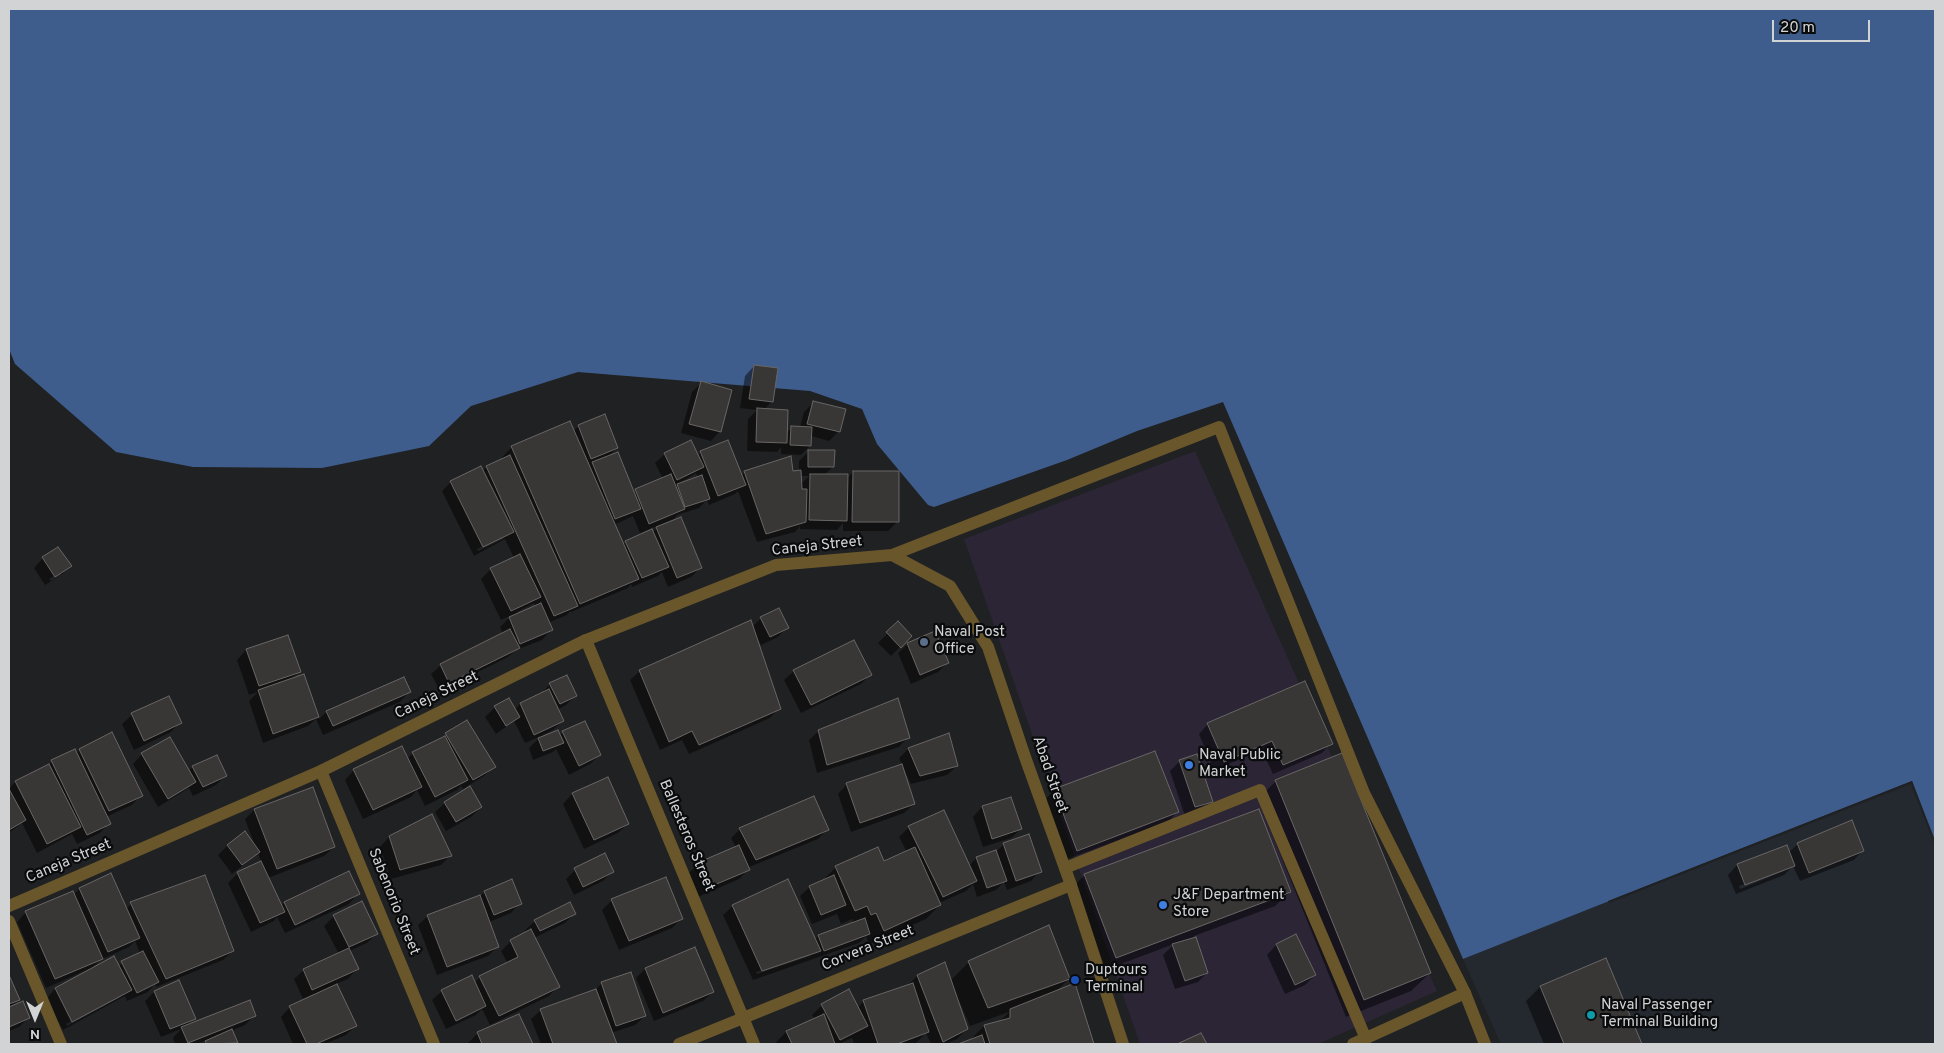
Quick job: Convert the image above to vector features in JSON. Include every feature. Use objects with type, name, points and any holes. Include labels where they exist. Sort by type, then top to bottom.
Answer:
[{"type":"street","name":"Caneja Street","points":[[9,906],[321,771],[586,640],[776,565],[892,555],[1219,427],[1364,793],[1465,993]]},
{"type":"street","name":"Abad Street","points":[[892,555],[950,586],[988,646],[1071,885],[1123,1044]]},
{"type":"street","name":"Ballesteros Street","points":[[586,640],[754,1044]]},
{"type":"street","name":"Sabenorio Street","points":[[321,771],[434,1044]]},
{"type":"street","points":[[1065,868],[1260,790],[1366,1039]]},
{"type":"street","name":"Corvera Street","points":[[679,1044],[1071,885]]},
{"type":"street","points":[[9,921],[60,1044]]},
{"type":"street","points":[[1353,1044],[1465,993],[1485,1044]]},
{"type":"shaded area","name":"Naval Public Market","points":[[1195,451],[1437,991],[1318,1044],[1140,1044],[964,539]]},
{"type":"shaded area","points":[[1912,781],[1935,840],[1935,1044],[1501,1044],[1463,959]]},
{"type":"water","points":[[9,9],[1935,9],[1935,840],[1912,781],[1463,959],[1223,402],[1137,431],[1067,460],[934,507],[928,505],[877,444],[862,409],[810,391],[578,372],[471,406],[429,446],[322,468],[193,467],[116,452],[15,364],[9,349]]},
{"type":"pier","points":[[1912,781],[1935,843],[1911,784],[1609,903],[1608,901]]},
{"type":"building","points":[[754,365],[778,368],[773,402],[749,399]]},
{"type":"building","points":[[701,381],[732,390],[721,432],[689,424]]},
{"type":"building","points":[[813,401],[846,409],[840,432],[807,424]]},
{"type":"building","points":[[757,408],[788,410],[787,443],[756,442]]},
{"type":"building","points":[[605,414],[618,448],[591,459],[578,425]]},
{"type":"building","points":[[570,421],[639,579],[580,604],[511,446]]},
{"type":"building","points":[[791,426],[812,427],[811,446],[790,445]]},
{"type":"building","points":[[691,440],[704,467],[677,480],[664,453]]},
{"type":"building","points":[[728,440],[746,485],[718,496],[700,451]]},
{"type":"building","points":[[808,450],[835,450],[834,467],[808,467]]},
{"type":"building","points":[[618,452],[641,509],[615,519],[592,462]]},
{"type":"building","points":[[510,455],[578,606],[554,616],[486,466]]},
{"type":"building","points":[[791,456],[793,471],[801,470],[802,489],[807,489],[806,522],[766,534],[744,471]]},
{"type":"building","points":[[481,466],[514,532],[483,547],[450,481]]},
{"type":"building","points":[[853,471],[899,471],[899,522],[852,522]]},
{"type":"building","points":[[671,474],[685,509],[649,524],[635,489]]},
{"type":"building","points":[[810,474],[848,474],[847,521],[809,520]]},
{"type":"building","points":[[702,475],[710,499],[685,507],[677,484]]},
{"type":"building","points":[[681,517],[702,568],[677,578],[656,527]]},
{"type":"building","points":[[652,529],[669,567],[642,578],[625,541]]},
{"type":"building","points":[[58,547],[72,566],[55,577],[42,557]]},
{"type":"building","points":[[520,554],[541,597],[511,611],[490,568]]},
{"type":"building","points":[[541,603],[553,630],[520,644],[509,617]]},
{"type":"building","points":[[779,608],[789,628],[770,637],[760,617]]},
{"type":"building","points":[[751,620],[781,709],[699,745],[692,731],[669,742],[639,670]]},
{"type":"building","points":[[898,621],[912,636],[901,648],[886,632]]},
{"type":"building","points":[[510,629],[520,648],[449,683],[440,664]]},
{"type":"building","points":[[935,631],[949,663],[920,675],[907,643]]},
{"type":"building","points":[[288,635],[301,672],[259,686],[246,649]]},
{"type":"building","points":[[854,640],[872,675],[811,705],[793,670]]},
{"type":"building","points":[[304,674],[319,717],[273,734],[258,690]]},
{"type":"building","points":[[567,675],[577,696],[560,704],[549,683]]},
{"type":"building","points":[[404,677],[411,692],[333,726],[326,711]]},
{"type":"building","points":[[1305,681],[1333,744],[1283,765],[1272,741],[1224,762],[1207,723]]},
{"type":"building","points":[[549,689],[564,721],[534,735],[520,703]]},
{"type":"building","points":[[169,696],[182,723],[144,741],[131,713]]},
{"type":"building","points":[[509,698],[520,717],[506,726],[494,706]]},
{"type":"building","points":[[898,698],[910,738],[827,765],[818,730]]},
{"type":"building","points":[[467,720],[496,767],[473,780],[445,733]]},
{"type":"building","points":[[585,721],[601,755],[579,766],[562,731]]},
{"type":"building","points":[[558,730],[564,743],[543,751],[538,738]]},
{"type":"building","points":[[112,732],[143,796],[109,811],[79,749]]},
{"type":"building","points":[[949,733],[958,766],[920,776],[908,748]]},
{"type":"building","points":[[445,736],[468,780],[435,797],[412,752]]},
{"type":"building","points":[[170,737],[196,782],[168,799],[141,753]]},
{"type":"building","points":[[402,746],[422,787],[373,810],[353,769]]},
{"type":"building","points":[[75,749],[111,824],[87,835],[51,760]]},
{"type":"building","points":[[1155,751],[1179,812],[1077,851],[1054,789]]},
{"type":"building","points":[[1342,753],[1431,973],[1364,1000],[1275,780]]},
{"type":"building","points":[[1197,754],[1213,802],[1195,807],[1179,760]]},
{"type":"building","points":[[217,755],[227,776],[203,787],[192,766]]},
{"type":"building","points":[[49,764],[81,827],[47,844],[15,781]]},
{"type":"building","points":[[902,764],[915,804],[860,823],[846,783]]},
{"type":"building","points":[[608,777],[629,824],[594,840],[572,793]]},
{"type":"building","points":[[470,786],[482,807],[456,822],[444,802]]},
{"type":"building","points":[[313,787],[335,847],[277,869],[254,809]]},
{"type":"building","points":[[9,789],[26,820],[9,830]]},
{"type":"building","points":[[814,796],[829,830],[756,860],[739,828]]},
{"type":"building","points":[[1011,797],[1022,829],[992,839],[982,806]]},
{"type":"building","points":[[1259,809],[1291,892],[1116,958],[1084,874]]},
{"type":"building","points":[[944,810],[977,881],[943,897],[908,826]]},
{"type":"building","points":[[432,814],[452,856],[400,870],[389,836]]},
{"type":"building","points":[[1852,820],[1864,851],[1809,873],[1797,843]]},
{"type":"building","points":[[245,831],[260,852],[242,865],[227,845]]},
{"type":"building","points":[[1029,834],[1042,872],[1016,881],[1003,843]]},
{"type":"building","points":[[739,845],[750,870],[707,888],[697,863]]},
{"type":"building","points":[[1787,845],[1795,866],[1745,885],[1737,864]]},
{"type":"building","points":[[878,847],[884,861],[915,847],[941,905],[884,931],[876,913],[871,915],[867,906],[855,911],[835,866]]},
{"type":"building","points":[[996,850],[1007,881],[987,888],[976,857]]},
{"type":"building","points":[[605,853],[614,872],[583,887],[574,868]]},
{"type":"building","points":[[261,861],[285,912],[260,923],[237,872]]},
{"type":"building","points":[[349,871],[360,894],[295,925],[284,902]]},
{"type":"building","points":[[111,873],[140,938],[108,952],[79,888]]},
{"type":"building","points":[[205,875],[234,951],[166,979],[130,902]]},
{"type":"building","points":[[834,875],[846,905],[821,915],[809,886]]},
{"type":"building","points":[[666,877],[683,919],[629,941],[611,899]]},
{"type":"building","points":[[512,879],[522,904],[494,915],[484,891]]},
{"type":"building","points":[[788,879],[821,951],[762,971],[732,905]]},
{"type":"building","points":[[73,891],[103,959],[55,979],[25,911]]},
{"type":"building","points":[[480,895],[499,947],[447,967],[427,915]]},
{"type":"building","points":[[362,901],[378,934],[349,947],[333,915]]},
{"type":"building","points":[[570,902],[576,914],[540,931],[534,920]]},
{"type":"building","points":[[865,918],[870,934],[824,951],[818,935]]},
{"type":"building","points":[[1049,925],[1070,979],[988,1008],[968,961]]},
{"type":"building","points":[[531,929],[560,987],[499,1016],[479,976],[518,957],[510,940]]},
{"type":"building","points":[[1296,934],[1316,975],[1295,985],[1276,944]]},
{"type":"building","points":[[1196,937],[1208,973],[1185,981],[1172,944]]},
{"type":"building","points":[[695,947],[714,992],[663,1013],[645,968]]},
{"type":"building","points":[[349,948],[359,969],[312,990],[303,969]]},
{"type":"building","points":[[143,951],[159,982],[137,993],[121,961]]},
{"type":"building","points":[[114,956],[132,990],[72,1022],[55,988]]},
{"type":"building","name":"Naval Passenger Terminal Building","points":[[1606,958],[1642,1044],[1564,1044],[1540,986]]},
{"type":"building","points":[[945,962],[968,1029],[943,1042],[917,975]]},
{"type":"building","points":[[631,972],[646,1016],[616,1026],[601,982]]},
{"type":"building","points":[[9,975],[20,1000],[9,1004]]},
{"type":"building","points":[[472,975],[486,1006],[456,1021],[441,990]]},
{"type":"building","points":[[179,980],[196,1019],[170,1029],[154,991]]},
{"type":"building","points":[[913,983],[929,1032],[897,1044],[878,1044],[863,1000]]},
{"type":"building","points":[[1075,983],[1094,1044],[990,1044],[984,1025],[1010,1018],[1010,1009]]},
{"type":"building","points":[[337,984],[357,1026],[316,1044],[307,1044],[289,1006]]},
{"type":"building","points":[[596,989],[617,1044],[553,1044],[540,1009]]},
{"type":"building","points":[[849,989],[868,1026],[840,1040],[821,1004]]},
{"type":"building","points":[[250,1000],[256,1016],[188,1043],[181,1027]]},
{"type":"building","points":[[23,1001],[30,1018],[9,1027],[9,1007]]},
{"type":"building","points":[[519,1014],[533,1044],[482,1044],[477,1032]]},
{"type":"building","points":[[824,1014],[835,1044],[792,1044],[786,1031]]},
{"type":"building","points":[[232,1029],[238,1043],[207,1044],[205,1041]]},
{"type":"building","points":[[1201,1033],[1207,1044],[1177,1044]]},
{"type":"building","points":[[982,1035],[985,1044],[958,1044]]},
{"type":"place","name":"Naval Post Office","points":[[924,642]]},
{"type":"place","name":"Naval Public Market","points":[[1189,765]]},
{"type":"place","name":"J&F Department Store","points":[[1163,905]]},
{"type":"place","name":"Duptours Terminal","points":[[1075,980]]},
{"type":"place","name":"Naval Passenger Terminal Building","points":[[1591,1015]]}]
